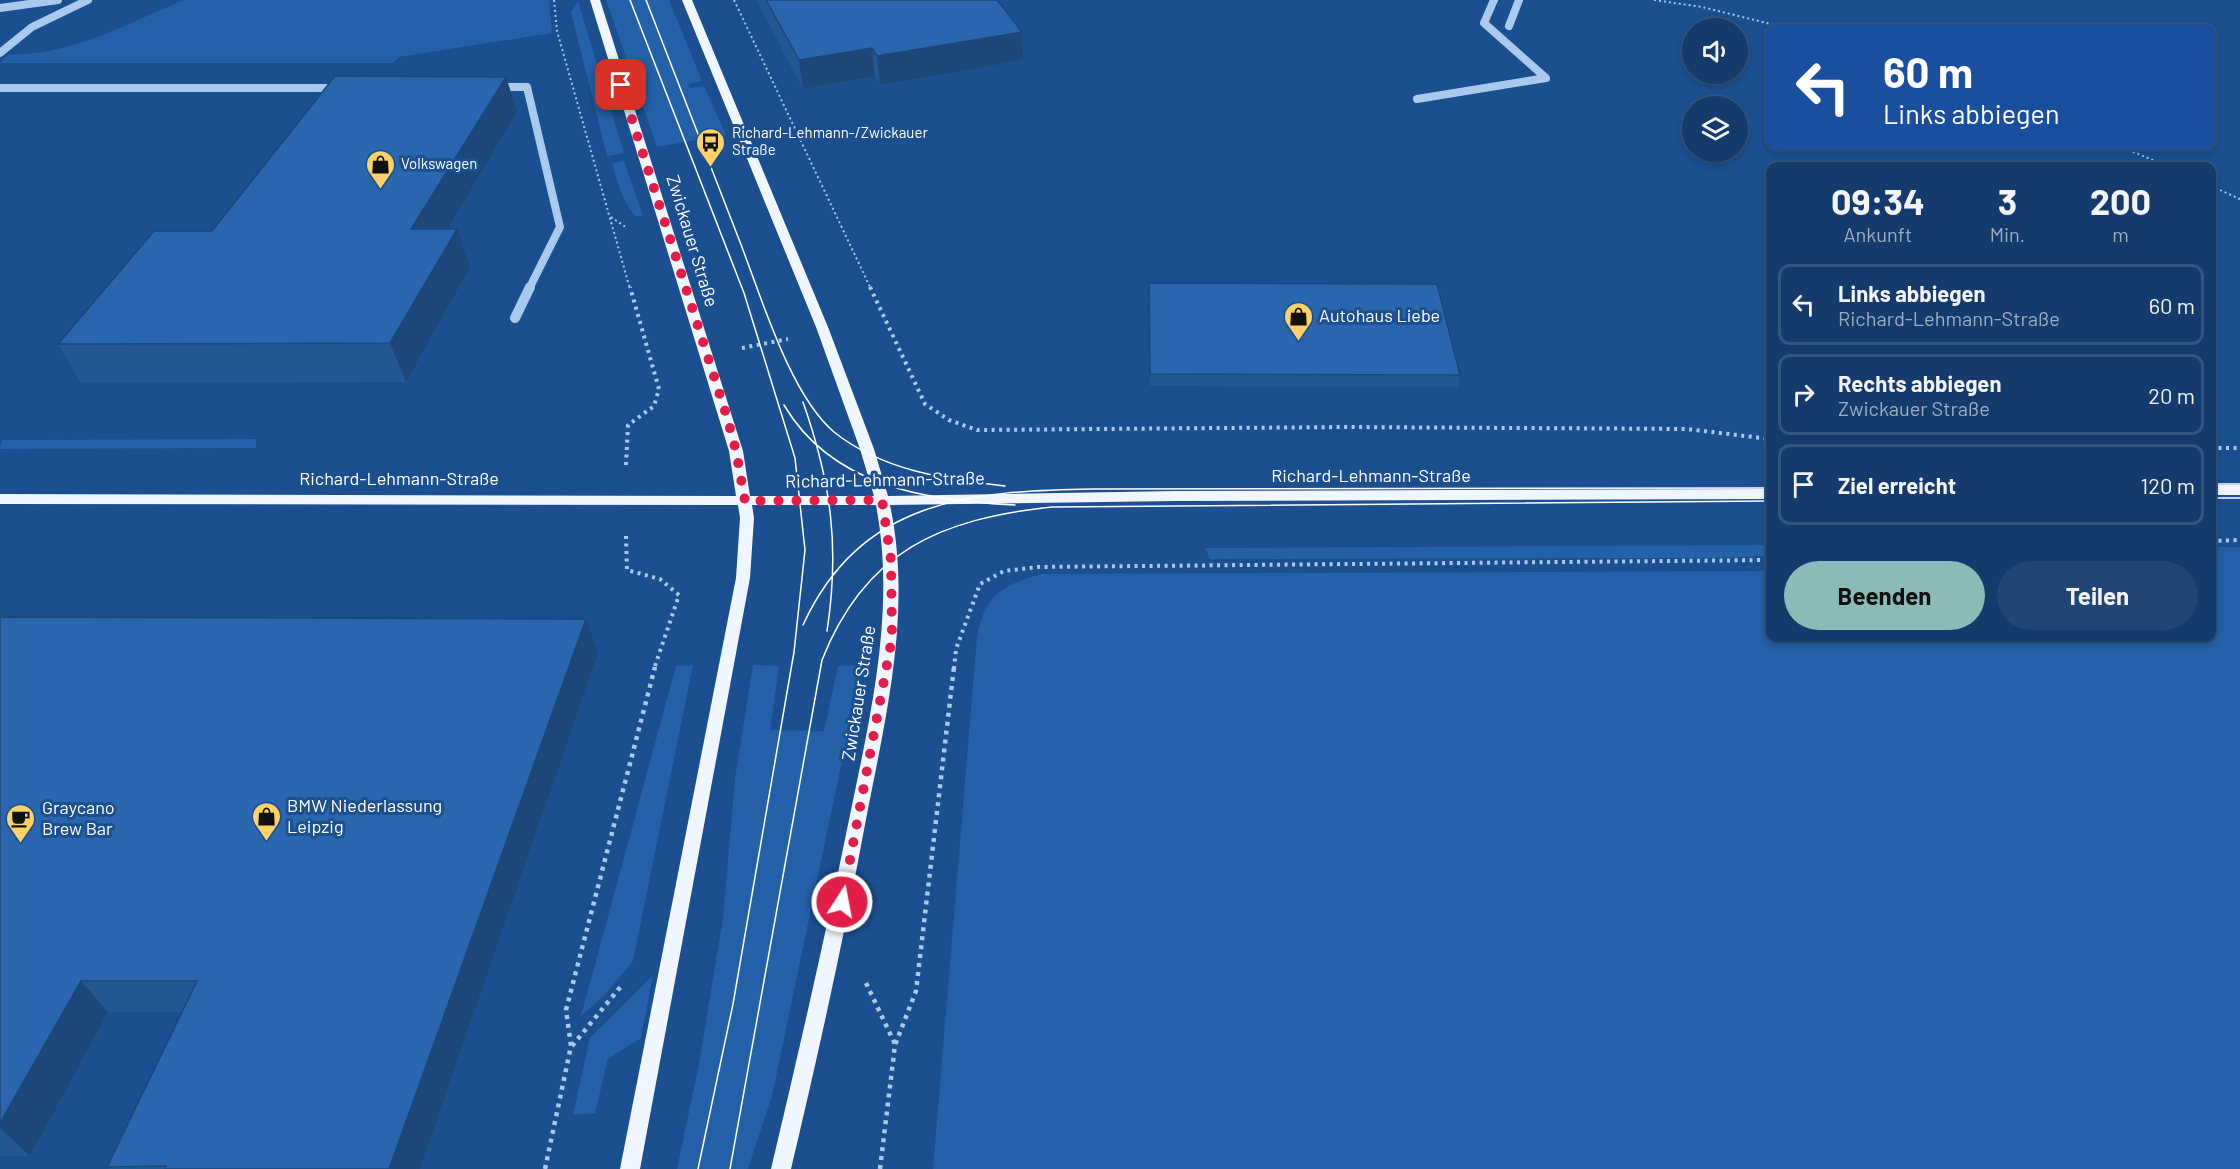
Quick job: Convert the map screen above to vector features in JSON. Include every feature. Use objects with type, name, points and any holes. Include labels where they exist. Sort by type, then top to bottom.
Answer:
[{"type":"main road","name":"Zwickauer Straße","points":[[595,0],[674,258],[727,417],[745,501],[747,536],[743,578],[630,1169]]},
{"type":"main road","name":"Zwickauer Straße","points":[[687,0],[722,93],[806,285],[870,456],[882,500],[891,560],[893,622],[890,650],[838,924],[781,1169]]},
{"type":"main road","points":[[2216,490],[2240,490]]},
{"type":"main road","name":"Richard-Lehmann-Straße","points":[[0,499],[343,498],[745,501],[1766,494]]},
{"type":"street","points":[[0,8],[58,0]]},
{"type":"street","points":[[0,53],[32,27],[88,0]]},
{"type":"street","points":[[1417,99],[1546,78],[1484,23],[1494,0]]},
{"type":"street","points":[[1509,26],[1519,0]]},
{"type":"street","points":[[482,87],[527,87],[560,227],[515,318]]},
{"type":"street","points":[[0,88],[346,88]]},
{"type":"path","points":[[554,0],[557,31],[659,389],[654,406],[628,425],[625,436]]},
{"type":"path","points":[[734,0],[925,404],[941,417],[961,426],[977,430],[1347,427],[1687,429],[1766,439]]},
{"type":"path","points":[[1654,0],[1702,7],[1771,24]]},
{"type":"path","points":[[2129,150],[2158,162]]},
{"type":"path","points":[[2216,188],[2240,199]]},
{"type":"path","points":[[741,348],[790,339]]},
{"type":"path","points":[[2216,448],[2240,448]]},
{"type":"path","points":[[2216,541],[2240,540]]},
{"type":"path","points":[[880,1169],[895,1045],[916,991],[956,650],[980,584],[1004,570],[1038,567],[1766,560]]},
{"type":"path","points":[[544,1169],[571,1046],[566,1010],[658,655],[679,595],[660,579],[627,570],[626,561]]},
{"type":"shaded area","points":[[184,0],[549,0],[552,33],[399,57],[392,63],[0,63],[8,55],[34,53],[78,44]]},
{"type":"shaded area","points":[[606,0],[669,0],[702,81],[688,84],[689,88],[704,86],[726,135],[657,147]]},
{"type":"shaded area","points":[[578,1],[624,153],[607,156],[571,12]]},
{"type":"shaded area","points":[[624,161],[643,216],[635,216],[618,184],[612,163]]},
{"type":"shaded area","points":[[256,439],[256,448],[0,449],[2,440]]},
{"type":"shaded area","points":[[1766,545],[1766,556],[1210,559],[1205,548]]},
{"type":"shaded area","points":[[2216,547],[2240,547],[2240,1169],[933,1169],[977,637],[985,611],[997,594],[1015,583],[1041,574],[1766,571],[1766,642],[2216,642]]},
{"type":"shaded area","points":[[693,665],[633,961],[603,997],[581,1016],[676,666]]},
{"type":"shaded area","points":[[753,665],[779,666],[770,730],[824,731],[838,666],[862,665],[772,1096],[748,1169],[677,1169],[699,1064],[723,918],[735,779]]},
{"type":"shaded area","points":[[653,975],[641,1038],[608,1059],[595,1113],[573,1115],[590,1038]]},
{"type":"building","points":[[766,0],[997,0],[1022,32],[877,56],[872,48],[799,60]]},
{"type":"building","name":"Volkswagen","points":[[335,76],[506,77],[411,229],[457,229],[390,343],[58,344],[154,231],[212,231]]},
{"type":"building","name":"Autohaus Liebe","points":[[1149,283],[1437,284],[1460,375],[1150,374]]},
{"type":"building","name":"BMW Niederlassung Leipzig","points":[[0,617],[586,619],[389,1169],[107,1167],[197,981],[81,981],[0,1123]]},
{"type":"tram line","points":[[630,0],[744,293],[795,458],[805,550],[794,652],[733,1004],[698,1169]]},
{"type":"tram line","points":[[646,0],[778,343],[790,370],[818,415],[834,432],[853,445],[894,464],[937,476],[1005,486]]},
{"type":"tram line","points":[[803,402],[816,444]]},
{"type":"tram line","points":[[784,405],[804,433],[816,444]]},
{"type":"tram line","points":[[816,444],[828,455],[855,472],[885,484],[916,493],[961,500]]},
{"type":"tram line","points":[[816,444],[830,515],[833,543],[833,577]]},
{"type":"tram line","points":[[2216,484],[2240,484]]},
{"type":"tram line","points":[[961,500],[1004,493],[1093,489],[1766,488]]},
{"type":"tram line","points":[[2216,498],[2240,498]]},
{"type":"tram line","points":[[833,577],[855,551],[888,527],[924,511],[961,500]]},
{"type":"tram line","points":[[961,500],[1015,505]]},
{"type":"tram line","points":[[730,1169],[822,660],[840,623],[860,592],[884,567],[911,547],[941,532],[975,521],[1052,507],[1766,501]]},
{"type":"tram line","points":[[803,625],[833,577]]},
{"type":"tram line","points":[[827,631],[833,577]]},
{"type":"place","name":"Richard-Lehmann-/Zwickauer Straße","points":[[711,168]]},
{"type":"place","name":"Volkswagen","points":[[380,190]]},
{"type":"place","name":"Autohaus Liebe","points":[[1298,342]]},
{"type":"place","name":"BMW Niederlassung Leipzig","points":[[266,842]]},
{"type":"place","name":"Graycano Brew Bar","points":[[21,844]]},
{"type":"route","points":[[621,85],[705,356],[727,417],[742,478],[745,501],[882,500],[891,560],[892,638],[842,902]]}]
